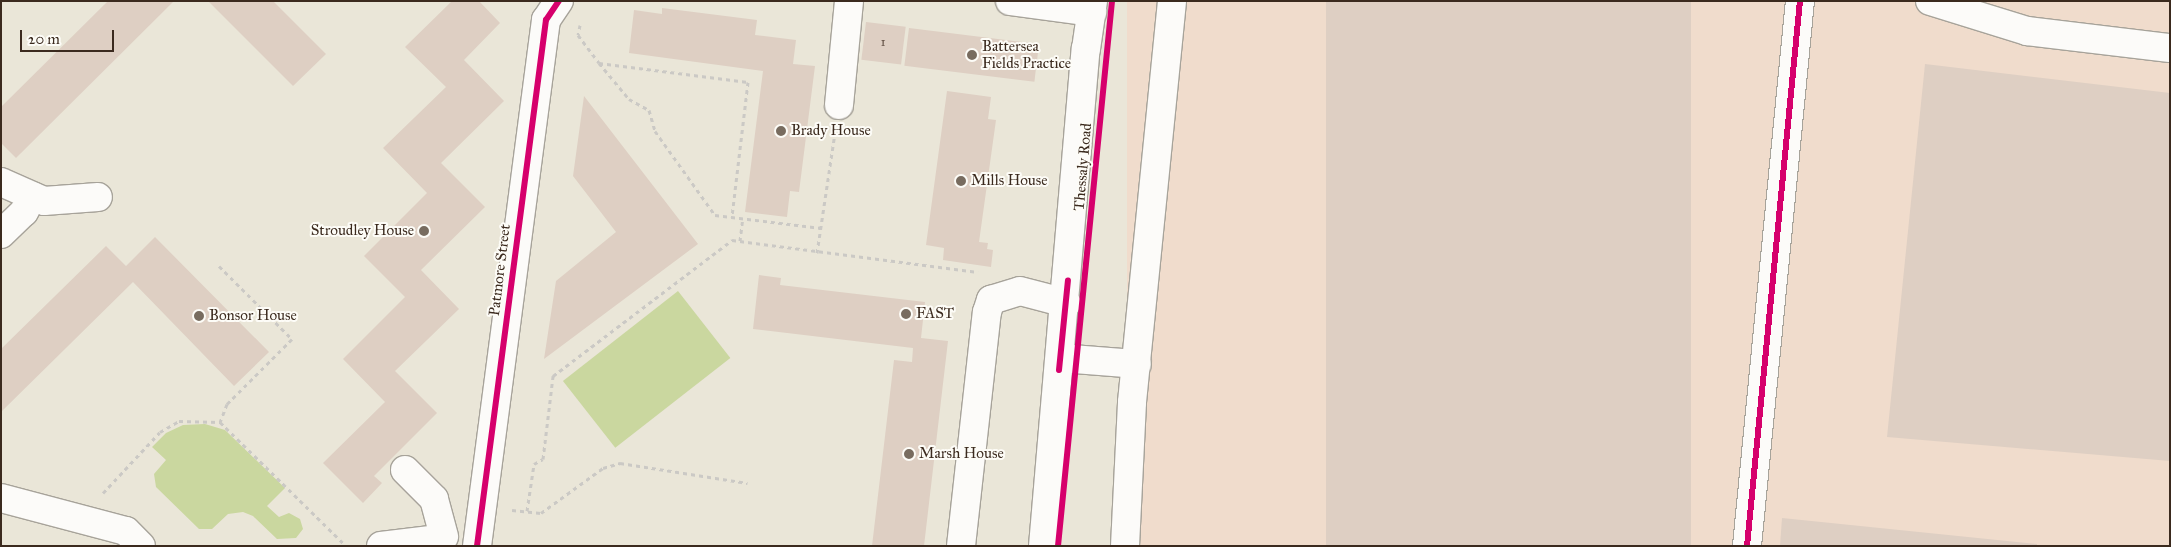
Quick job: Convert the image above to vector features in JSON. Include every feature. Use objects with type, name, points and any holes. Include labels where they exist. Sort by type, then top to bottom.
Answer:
[{"type":"street","name":"Patmore Street","points":[[479,526],[546,20],[559,1]]},
{"type":"street","points":[[839,105],[849,1]]},
{"type":"street","points":[[1010,1],[1093,7]]},
{"type":"street","points":[[1125,546],[1136,364],[1172,1]]},
{"type":"street","points":[[1747,546],[1800,1]]},
{"type":"street","points":[[1930,1],[2027,31],[2170,48]]},
{"type":"street","name":"Thessaly Road","points":[[1043,546],[1066,303],[1086,48],[1093,7]]},
{"type":"street","points":[[1,182],[44,202],[98,197]]},
{"type":"street","points":[[1,234],[24,212],[32,196]]},
{"type":"street","points":[[961,546],[986,312],[991,300],[1020,291],[1066,303]]},
{"type":"street","points":[[1060,358],[1136,364]]},
{"type":"street","points":[[405,470],[434,499],[434,541]]},
{"type":"street","points":[[1,498],[126,531],[141,546]]},
{"type":"street","points":[[381,546],[434,541],[479,526]]},
{"type":"path","points":[[582,18],[578,35],[629,99],[650,110],[655,131],[715,215],[821,228]]},
{"type":"path","points":[[599,62],[748,82],[732,217]]},
{"type":"path","points":[[817,253],[839,105]]},
{"type":"path","points":[[740,241],[743,218]]},
{"type":"path","points":[[527,512],[534,464],[543,459],[553,376],[732,240],[817,253],[988,274]]},
{"type":"path","points":[[219,266],[292,339],[227,404],[220,422]]},
{"type":"path","points":[[92,522],[92,504],[160,432],[179,421],[220,422],[346,546]]},
{"type":"path","points":[[479,526],[527,512],[541,513],[603,468],[620,463],[747,484]]},
{"type":"shaded area","points":[[1127,1],[2170,1],[2170,546],[1127,546]]},
{"type":"green space","points":[[678,291],[730,358],[615,448],[563,381]]},
{"type":"green space","points":[[205,424],[225,430],[285,488],[267,506],[279,517],[289,513],[300,519],[303,529],[296,538],[277,539],[253,516],[243,512],[228,514],[212,529],[199,529],[156,487],[154,474],[166,460],[152,447],[166,433],[183,425]]},
{"type":"building","points":[[108,1],[174,1],[16,158],[1,143],[1,107]]},
{"type":"building","points":[[208,1],[273,1],[326,54],[293,86]]},
{"type":"building","name":"Stroudley House","points":[[452,1],[479,1],[500,23],[464,60],[504,101],[441,163],[485,207],[421,270],[459,309],[395,371],[437,413],[374,476],[382,483],[363,503],[323,463],[385,402],[343,359],[405,297],[364,256],[427,193],[383,148],[446,87],[405,47]]},
{"type":"building","points":[[1326,1],[1691,1],[1691,546],[1326,546]]},
{"type":"building","name":"Brady House","points":[[662,8],[757,20],[755,35],[796,40],[793,64],[815,66],[799,192],[790,191],[787,217],[745,212],[763,71],[629,53],[634,10],[662,14]]},
{"type":"building","points":[[866,22],[906,27],[901,65],[861,60]]},
{"type":"building","name":"Battersea Fields Practice","points":[[909,28],[1039,44],[1034,82],[904,66]]},
{"type":"building","points":[[1925,64],[2170,93],[2170,461],[1887,437]]},
{"type":"building","name":"Mills House","points":[[947,91],[991,97],[988,119],[996,120],[979,242],[988,243],[987,249],[993,250],[991,267],[943,260],[944,248],[926,245]]},
{"type":"building","points":[[584,96],[698,244],[544,359],[556,281],[616,232],[573,176]]},
{"type":"building","name":"Bonsor House","points":[[155,237],[269,352],[234,386],[133,282],[1,412],[1,349],[106,246],[126,266]]},
{"type":"building","name":"Marsh House","points":[[759,275],[781,278],[780,285],[925,302],[921,338],[948,341],[924,546],[872,546],[894,360],[912,362],[913,348],[753,329]]},
{"type":"building","points":[[1782,518],[2037,544],[2037,546],[1780,546]]},
{"type":"cycle path","points":[[477,546],[546,20],[559,1]]},
{"type":"cycle path","points":[[1058,546],[1112,1]]},
{"type":"cycle path","points":[[1747,546],[1800,1]]},
{"type":"cycle path","points":[[1059,370],[1068,280]]},
{"type":"place","name":"Battersea Fields Practice","points":[[972,55]]},
{"type":"place","name":"Brady House","points":[[781,131]]},
{"type":"place","name":"Mills House","points":[[961,181]]},
{"type":"place","name":"Stroudley House","points":[[424,231]]},
{"type":"place","name":"FAST","points":[[906,314]]},
{"type":"place","name":"Bonsor House","points":[[199,316]]},
{"type":"place","name":"Marsh House","points":[[909,454]]}]
